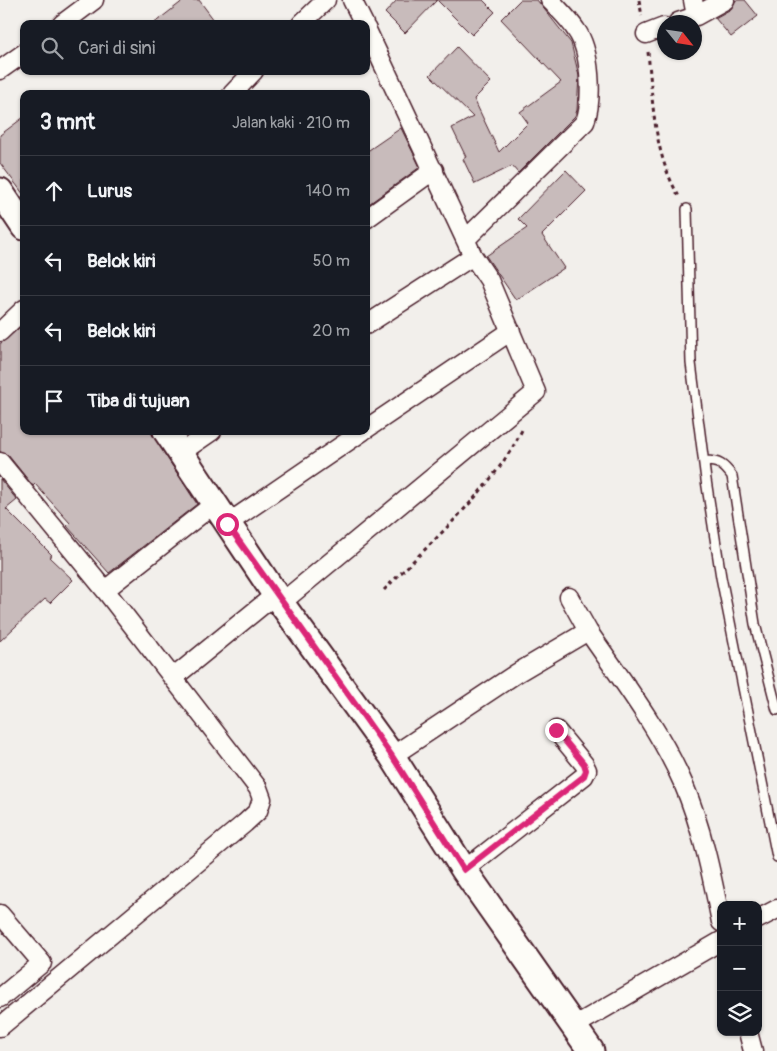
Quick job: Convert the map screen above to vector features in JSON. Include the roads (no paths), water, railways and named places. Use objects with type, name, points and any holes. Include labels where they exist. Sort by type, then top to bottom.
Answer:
[{"type":"street","points":[[67,20],[94,0]]},
{"type":"street","points":[[306,20],[326,0]]},
{"type":"street","points":[[352,0],[362,20]]},
{"type":"street","points":[[466,240],[585,122],[588,112],[590,82],[582,44],[576,28],[550,0]]},
{"type":"street","points":[[694,8],[725,0]]},
{"type":"street","points":[[646,34],[657,30]]},
{"type":"street","points":[[172,678],[279,599],[536,392],[489,280],[473,256],[370,36]]},
{"type":"street","points":[[0,70],[20,56]]},
{"type":"street","points":[[236,90],[250,75]]},
{"type":"street","points":[[370,216],[434,170]]},
{"type":"street","points":[[0,191],[20,221]]},
{"type":"street","points":[[370,322],[473,256]]},
{"type":"street","points":[[0,332],[20,313]]},
{"type":"street","points":[[370,427],[511,332]]},
{"type":"street","points":[[169,435],[279,599],[392,756],[464,870],[591,1051]]},
{"type":"street","points":[[180,453],[206,435]]},
{"type":"street","points":[[105,590],[220,514],[356,435]]},
{"type":"street","points":[[0,462],[105,590],[258,788],[262,798],[258,811],[0,1027]]},
{"type":"street","points":[[569,597],[588,630],[645,713],[682,780],[711,872],[717,902]]},
{"type":"street","points":[[392,756],[517,673],[588,630]]},
{"type":"street","points":[[464,870],[584,776],[586,770],[584,764],[556,730]]},
{"type":"street","points":[[762,918],[777,909]]},
{"type":"street","points":[[0,914],[42,963],[0,998]]},
{"type":"street","points":[[574,1026],[717,943]]},
{"type":"street","points":[[749,1036],[753,1051]]},
{"type":"lane","points":[[686,209],[691,363],[721,577],[777,857]]},
{"type":"lane","points":[[705,461],[715,461],[723,465],[732,476],[755,624],[777,710]]}]
